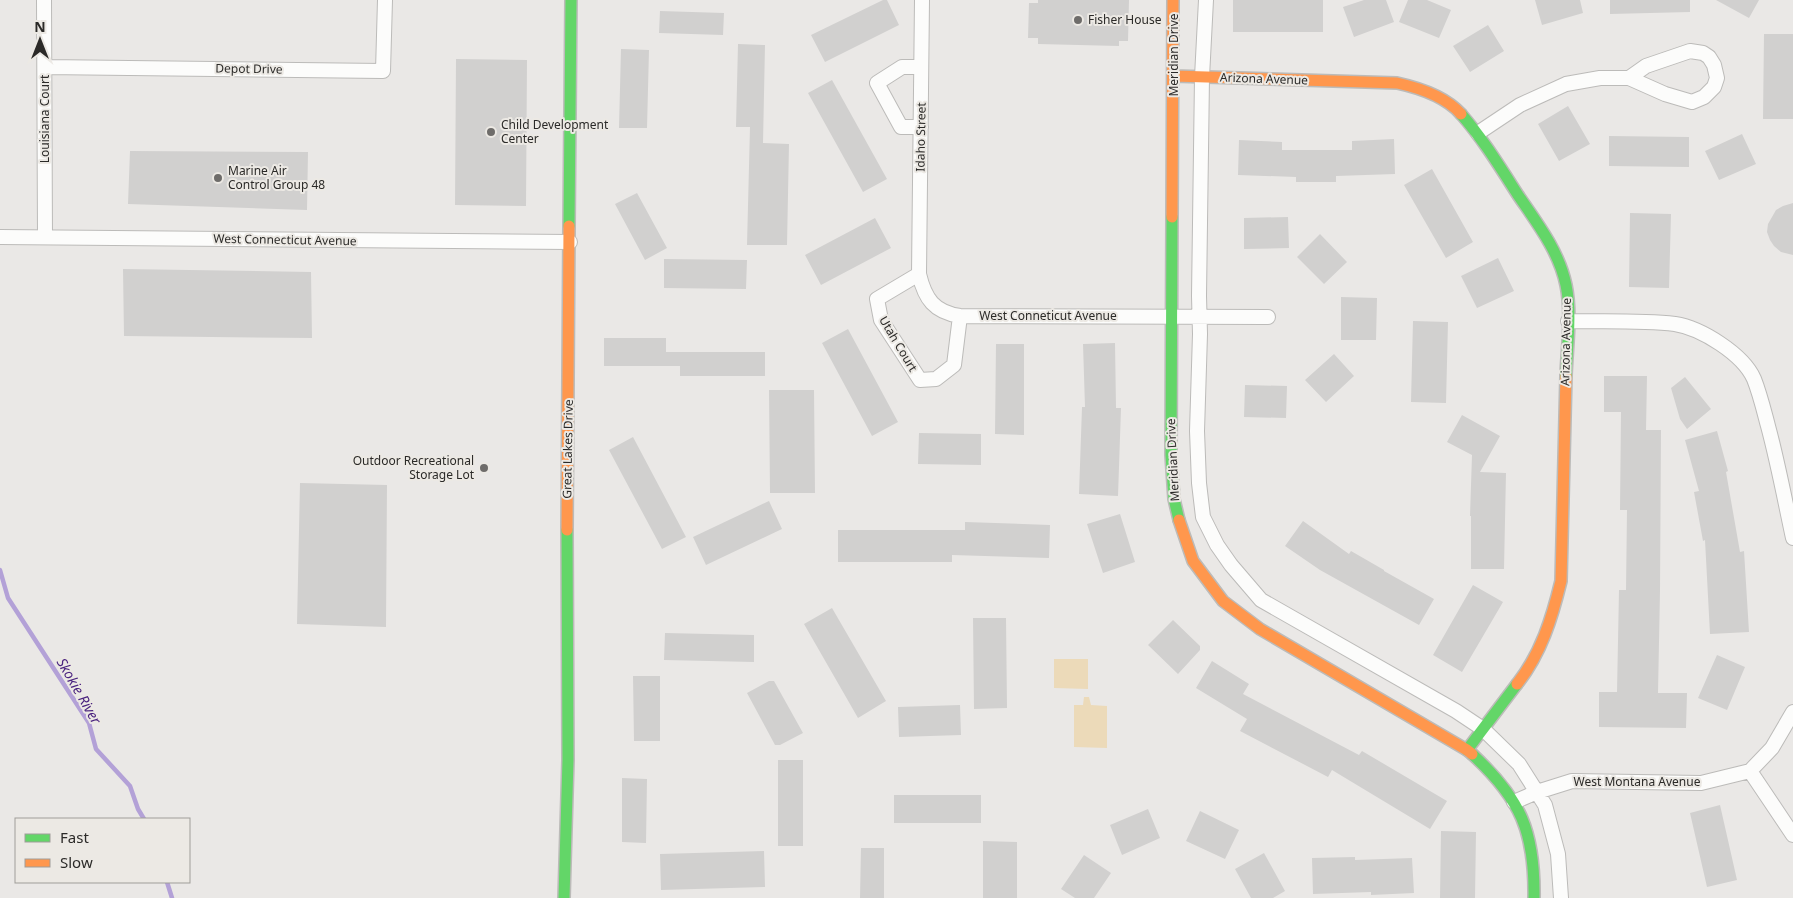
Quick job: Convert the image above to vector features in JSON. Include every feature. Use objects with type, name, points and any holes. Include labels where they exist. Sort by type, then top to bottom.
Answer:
[{"type":"street","name":"Louisiana Court","points":[[44,0],[45,237]]},
{"type":"street","name":"Depot Drive","points":[[45,67],[383,71],[385,0]]},
{"type":"street","name":"Great Lakes Drive","points":[[564,898],[568,760],[566,602],[571,0]]},
{"type":"street","name":"Idaho Street","points":[[919,274],[922,0]]},
{"type":"street","name":"Meridian Drive","points":[[1173,0],[1174,76],[1170,419],[1173,484],[1177,515],[1193,561],[1223,601],[1260,629],[1467,750],[1503,786],[1514,802],[1533,854],[1534,898]]},
{"type":"street","name":"Meridian Drive","points":[[1206,0],[1202,77],[1197,431],[1199,482],[1203,517],[1216,545],[1261,600],[1483,729],[1520,764],[1545,805],[1558,854],[1561,898]]},
{"type":"street","points":[[1478,133],[1520,105],[1566,84],[1600,78],[1628,78],[1665,94],[1692,102],[1704,97],[1714,87],[1717,78],[1714,65],[1709,57],[1703,53],[1690,51],[1646,66],[1628,78]]},
{"type":"street","points":[[921,67],[902,68],[877,83],[901,127],[921,127]]},
{"type":"street","name":"Arizona Avenue","points":[[1174,76],[1397,83],[1420,88],[1457,109],[1478,133],[1549,242],[1556,256],[1566,286],[1568,321],[1561,581],[1554,610],[1541,645],[1524,677],[1467,750]]},
{"type":"street","name":"West Connecticut Avenue","points":[[0,237],[570,242]]},
{"type":"street","name":"West Conneticut Avenue","points":[[919,274],[922,289],[932,304],[945,314],[960,316],[1268,317]]},
{"type":"street","name":"Utah Court","points":[[919,274],[877,299],[881,320],[920,380],[936,379],[954,365],[960,316]]},
{"type":"street","points":[[1568,321],[1676,324],[1700,332],[1720,344],[1739,359],[1753,378],[1764,409],[1778,464],[1793,538]]},
{"type":"street","points":[[1793,712],[1772,748],[1750,771],[1793,835]]},
{"type":"street","name":"West Montana Avenue","points":[[1514,802],[1537,792],[1572,781],[1701,783],[1750,771]]},
{"type":"shaded area","points":[[1054,659],[1088,659],[1088,689],[1054,688]]},
{"type":"shaded area","points":[[1084,697],[1089,697],[1091,705],[1107,706],[1107,748],[1074,747],[1074,705],[1083,705]]},
{"type":"building","points":[[883,0],[887,0],[899,25],[825,62],[811,35]]},
{"type":"building","name":"Fisher House","points":[[1038,0],[1129,0],[1128,41],[1119,41],[1119,46],[1038,44],[1038,38],[1028,38],[1029,3],[1038,3]]},
{"type":"building","points":[[1233,0],[1323,0],[1323,32],[1233,32]]},
{"type":"building","points":[[1364,0],[1386,0],[1394,22],[1354,37],[1343,7]]},
{"type":"building","points":[[1408,0],[1427,0],[1451,10],[1439,38],[1399,22]]},
{"type":"building","points":[[1535,0],[1580,0],[1583,13],[1542,25]]},
{"type":"building","points":[[1610,0],[1690,0],[1690,12],[1610,14]]},
{"type":"building","points":[[1716,0],[1759,0],[1749,18]]},
{"type":"building","points":[[660,11],[724,13],[723,35],[659,33]]},
{"type":"building","points":[[1488,25],[1504,51],[1470,72],[1453,46]]},
{"type":"building","points":[[1764,34],[1793,34],[1793,119],[1763,119]]},
{"type":"building","points":[[738,44],[765,45],[763,143],[789,144],[787,245],[747,245],[750,127],[736,127]]},
{"type":"building","points":[[621,49],[649,50],[647,128],[619,128]]},
{"type":"building","name":"Child Development Center","points":[[456,59],[527,60],[526,206],[455,205]]},
{"type":"building","points":[[832,80],[887,179],[863,192],[808,93]]},
{"type":"building","points":[[1568,106],[1590,144],[1559,161],[1538,124]]},
{"type":"building","points":[[1742,134],[1756,164],[1719,180],[1705,151]]},
{"type":"building","points":[[1609,136],[1689,137],[1689,167],[1609,166]]},
{"type":"building","points":[[1394,139],[1395,174],[1336,176],[1336,182],[1296,182],[1296,177],[1238,175],[1239,140],[1282,142],[1282,150],[1352,150],[1352,141]]},
{"type":"building","name":"Marine Air Control Group 48","points":[[130,151],[308,152],[307,210],[128,204]]},
{"type":"building","points":[[1432,169],[1473,242],[1446,258],[1404,185]]},
{"type":"building","points":[[637,193],[667,248],[645,260],[615,204]]},
{"type":"building","points":[[1793,203],[1793,255],[1781,252],[1774,246],[1767,232],[1768,224],[1776,210]]},
{"type":"building","points":[[1630,213],[1671,214],[1669,288],[1629,287]]},
{"type":"building","points":[[1288,217],[1289,248],[1244,249],[1244,218]]},
{"type":"building","points":[[875,218],[891,248],[821,285],[805,255]]},
{"type":"building","points":[[1320,234],[1347,262],[1324,284],[1297,257]]},
{"type":"building","points":[[1498,258],[1514,291],[1477,308],[1461,276]]},
{"type":"building","points":[[664,259],[747,260],[746,289],[664,288]]},
{"type":"building","points":[[123,269],[311,272],[312,338],[124,336]]},
{"type":"building","points":[[1341,297],[1377,298],[1376,340],[1341,340]]},
{"type":"building","points":[[1413,321],[1448,322],[1446,403],[1411,402]]},
{"type":"building","points":[[848,329],[898,422],[872,436],[822,343]]},
{"type":"building","points":[[604,338],[666,338],[666,352],[765,352],[765,376],[680,376],[680,366],[604,366]]},
{"type":"building","points":[[1115,343],[1116,408],[1121,408],[1118,496],[1079,494],[1082,407],[1085,407],[1083,344]]},
{"type":"building","points":[[996,344],[1024,344],[1024,435],[995,434]]},
{"type":"building","points":[[1334,354],[1354,376],[1326,402],[1305,380]]},
{"type":"building","points":[[1604,376],[1647,376],[1646,430],[1661,430],[1658,693],[1687,693],[1686,728],[1599,727],[1599,692],[1617,692],[1619,590],[1626,590],[1627,510],[1620,510],[1621,412],[1604,412]]},
{"type":"building","points":[[1685,377],[1711,409],[1687,429],[1680,419],[1671,388]]},
{"type":"building","points":[[1245,385],[1287,386],[1286,418],[1244,417]]},
{"type":"building","points":[[769,390],[814,390],[815,493],[770,493]]},
{"type":"building","points":[[1462,415],[1500,436],[1480,472],[1506,473],[1504,569],[1471,569],[1472,455],[1447,442]]},
{"type":"building","points":[[1717,431],[1728,471],[1726,472],[1740,552],[1744,551],[1749,632],[1710,634],[1705,540],[1703,541],[1694,492],[1699,491],[1685,440]]},
{"type":"building","points":[[919,433],[981,434],[981,465],[918,464]]},
{"type":"building","points":[[633,437],[686,537],[662,549],[609,450]]},
{"type":"building","points":[[300,483],[387,485],[386,627],[297,624]]},
{"type":"building","points":[[769,501],[782,529],[706,565],[693,537]]},
{"type":"building","points":[[1120,514],[1135,562],[1103,573],[1087,524]]},
{"type":"building","points":[[1303,521],[1349,554],[1351,551],[1434,599],[1419,625],[1320,570],[1285,546]]},
{"type":"building","points":[[965,522],[1050,525],[1049,558],[952,555],[952,562],[838,562],[838,530],[965,530]]},
{"type":"building","points":[[1473,585],[1503,602],[1462,672],[1433,655]]},
{"type":"building","points":[[832,608],[886,701],[858,718],[804,624]]},
{"type":"building","points":[[973,618],[1006,618],[1007,708],[974,709]]},
{"type":"building","points":[[1173,620],[1200,646],[1200,650],[1178,674],[1148,645]]},
{"type":"building","points":[[665,633],[754,635],[754,662],[664,660]]},
{"type":"building","points":[[1717,655],[1745,667],[1727,710],[1698,698]]},
{"type":"building","points":[[1212,661],[1249,684],[1243,694],[1359,755],[1362,751],[1447,801],[1430,829],[1332,770],[1328,777],[1240,731],[1247,719],[1196,688]]},
{"type":"building","points":[[633,676],[660,676],[660,741],[634,741]]},
{"type":"building","points":[[769,681],[774,681],[803,733],[780,745],[775,745],[747,693]]},
{"type":"building","points":[[960,705],[961,735],[899,737],[898,707]]},
{"type":"building","points":[[778,760],[803,760],[803,846],[778,846]]},
{"type":"building","points":[[622,778],[647,779],[646,843],[622,842]]},
{"type":"building","points":[[894,795],[981,795],[981,823],[894,823]]},
{"type":"building","points":[[1720,805],[1737,880],[1707,887],[1690,813]]},
{"type":"building","points":[[1148,809],[1160,838],[1122,855],[1110,825]]},
{"type":"building","points":[[1200,811],[1239,830],[1225,859],[1186,841]]},
{"type":"building","points":[[1441,831],[1476,832],[1475,898],[1440,898]]},
{"type":"building","points":[[983,841],[1017,842],[1017,898],[983,898]]},
{"type":"building","points":[[861,848],[884,848],[884,898],[860,898]]},
{"type":"building","points":[[764,851],[765,887],[661,890],[660,854]]},
{"type":"building","points":[[1264,853],[1285,891],[1273,898],[1251,898],[1235,869]]},
{"type":"building","points":[[1084,855],[1111,873],[1094,898],[1075,898],[1061,889]]},
{"type":"building","points":[[1355,857],[1355,860],[1412,858],[1414,893],[1371,895],[1371,892],[1313,894],[1312,858]]},
{"type":"waterway","name":"Skokie River","points":[[0,570],[8,598],[89,723],[96,749],[130,786],[138,809],[143,818]]},
{"type":"waterway","name":"Skokie River","points":[[167,883],[172,898]]},
{"type":"traffic: fast","points":[[569,226],[571,0]]},
{"type":"traffic: fast","points":[[1461,114],[1477,133],[1540,227],[1553,249],[1563,273],[1569,307],[1566,376]]},
{"type":"traffic: fast","points":[[1172,217],[1171,455],[1174,499],[1179,520]]},
{"type":"traffic: fast","points":[[564,898],[568,760],[567,530]]},
{"type":"traffic: fast","points":[[1467,750],[1517,684]]},
{"type":"traffic: fast","points":[[1472,754],[1502,786],[1522,818],[1532,854],[1534,898]]},
{"type":"traffic: slow","points":[[1172,217],[1173,0]]},
{"type":"traffic: slow","points":[[1174,76],[1397,83],[1432,94],[1447,102],[1461,114]]},
{"type":"traffic: slow","points":[[567,530],[569,226]]},
{"type":"traffic: slow","points":[[1517,684],[1533,660],[1545,635],[1561,581],[1566,376]]},
{"type":"traffic: slow","points":[[1179,520],[1193,561],[1223,601],[1260,629],[1472,754]]},
{"type":"place","name":"Fisher House","points":[[1078,20]]},
{"type":"place","name":"Child Development Center","points":[[491,132]]},
{"type":"place","name":"Marine Air Control Group 48","points":[[218,178]]},
{"type":"place","name":"Outdoor Recreational Storage Lot","points":[[484,468]]}]
